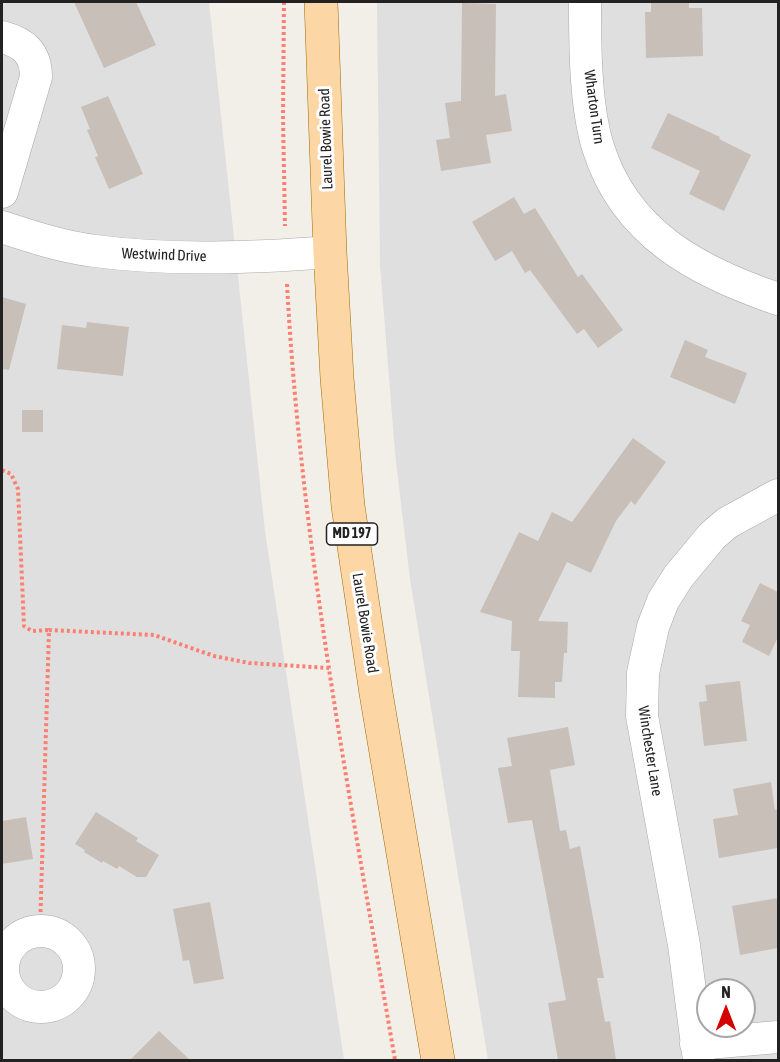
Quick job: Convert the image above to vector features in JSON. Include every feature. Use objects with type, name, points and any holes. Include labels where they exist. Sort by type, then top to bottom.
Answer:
[{"type":"main road","name":"Laurel Bowie Road","points":[[321,2],[337,378],[353,540],[375,693],[438,1060]]},
{"type":"street","name":"Wharton Turn","points":[[585,2],[593,122],[598,147],[619,191],[633,212],[682,257],[738,285],[778,299]]},
{"type":"street","points":[[2,37],[25,46],[36,63],[36,77],[2,192]]},
{"type":"street","name":"Westwind Drive","points":[[2,227],[47,241],[94,251],[152,256],[274,256],[330,252]]},
{"type":"street","name":"Winchester Lane","points":[[698,1052],[684,945],[642,716],[643,672],[653,627],[663,601],[678,577],[712,536],[727,523],[778,495]]},
{"type":"street","points":[[40,930],[63,936],[72,945],[80,967],[73,990],[65,999],[54,1005],[43,1007],[30,1006],[10,992],[3,983],[2,970],[9,947],[17,938],[28,932],[40,930]]},
{"type":"street","points":[[698,1052],[778,1037]]},
{"type":"path","points":[[2,471],[12,474],[18,489],[24,626],[32,631],[154,635],[214,656],[249,663],[329,669]]},
{"type":"path","points":[[40,930],[49,630]]},
{"type":"shaded area","points":[[2,2],[209,2],[265,531],[344,1060],[2,1060]]},
{"type":"shaded area","points":[[377,2],[778,2],[778,1060],[488,1060],[410,579],[395,453],[380,265]]},
{"type":"building","points":[[74,2],[136,2],[156,45],[104,68]]},
{"type":"building","points":[[651,2],[689,2],[689,8],[702,8],[703,56],[646,58],[645,12],[651,12]]},
{"type":"building","points":[[462,3],[496,4],[495,96],[506,94],[512,131],[486,135],[491,163],[441,171],[436,140],[450,138],[445,103],[461,101]]},
{"type":"building","points":[[108,96],[143,174],[109,189],[95,157],[98,156],[87,130],[90,129],[81,107]]},
{"type":"building","points":[[668,113],[720,137],[719,139],[751,155],[724,211],[689,194],[700,171],[651,148]]},
{"type":"building","points":[[514,197],[524,214],[535,208],[578,277],[582,274],[623,330],[598,348],[584,329],[577,334],[530,270],[525,273],[512,251],[495,261],[472,222]]},
{"type":"building","points":[[2,297],[26,304],[9,370],[2,369]]},
{"type":"building","points":[[87,322],[129,327],[123,376],[57,369],[62,325],[86,328]]},
{"type":"building","points":[[685,340],[708,350],[705,357],[747,373],[735,404],[670,377]]},
{"type":"building","points":[[22,410],[43,410],[43,432],[22,432]]},
{"type":"building","points":[[633,438],[666,462],[635,505],[631,501],[616,521],[591,573],[567,562],[538,621],[568,622],[567,653],[564,653],[562,682],[555,682],[555,698],[518,697],[520,651],[511,651],[512,621],[480,612],[519,532],[538,541],[552,512],[572,522]]},
{"type":"building","points":[[760,583],[778,592],[778,637],[769,656],[742,642],[750,625],[741,621]]},
{"type":"building","points":[[740,681],[747,741],[704,746],[699,702],[707,701],[705,685]]},
{"type":"building","points":[[568,727],[575,765],[550,770],[560,831],[566,830],[570,849],[580,846],[604,978],[597,978],[605,1022],[610,1021],[616,1060],[558,1060],[548,1003],[566,1000],[532,820],[508,823],[498,768],[512,766],[507,738]]},
{"type":"building","points":[[771,782],[775,810],[778,809],[778,848],[719,858],[713,819],[738,815],[733,789]]},
{"type":"building","points":[[96,812],[138,838],[136,841],[159,855],[146,877],[137,877],[119,866],[117,869],[103,861],[102,863],[75,844]]},
{"type":"building","points":[[26,817],[33,859],[2,864],[2,821]]},
{"type":"building","points":[[778,898],[778,948],[740,955],[732,906]]},
{"type":"building","points":[[210,902],[224,979],[194,984],[189,960],[183,961],[173,909]]},
{"type":"building","points":[[159,1031],[190,1060],[130,1060]]}]
